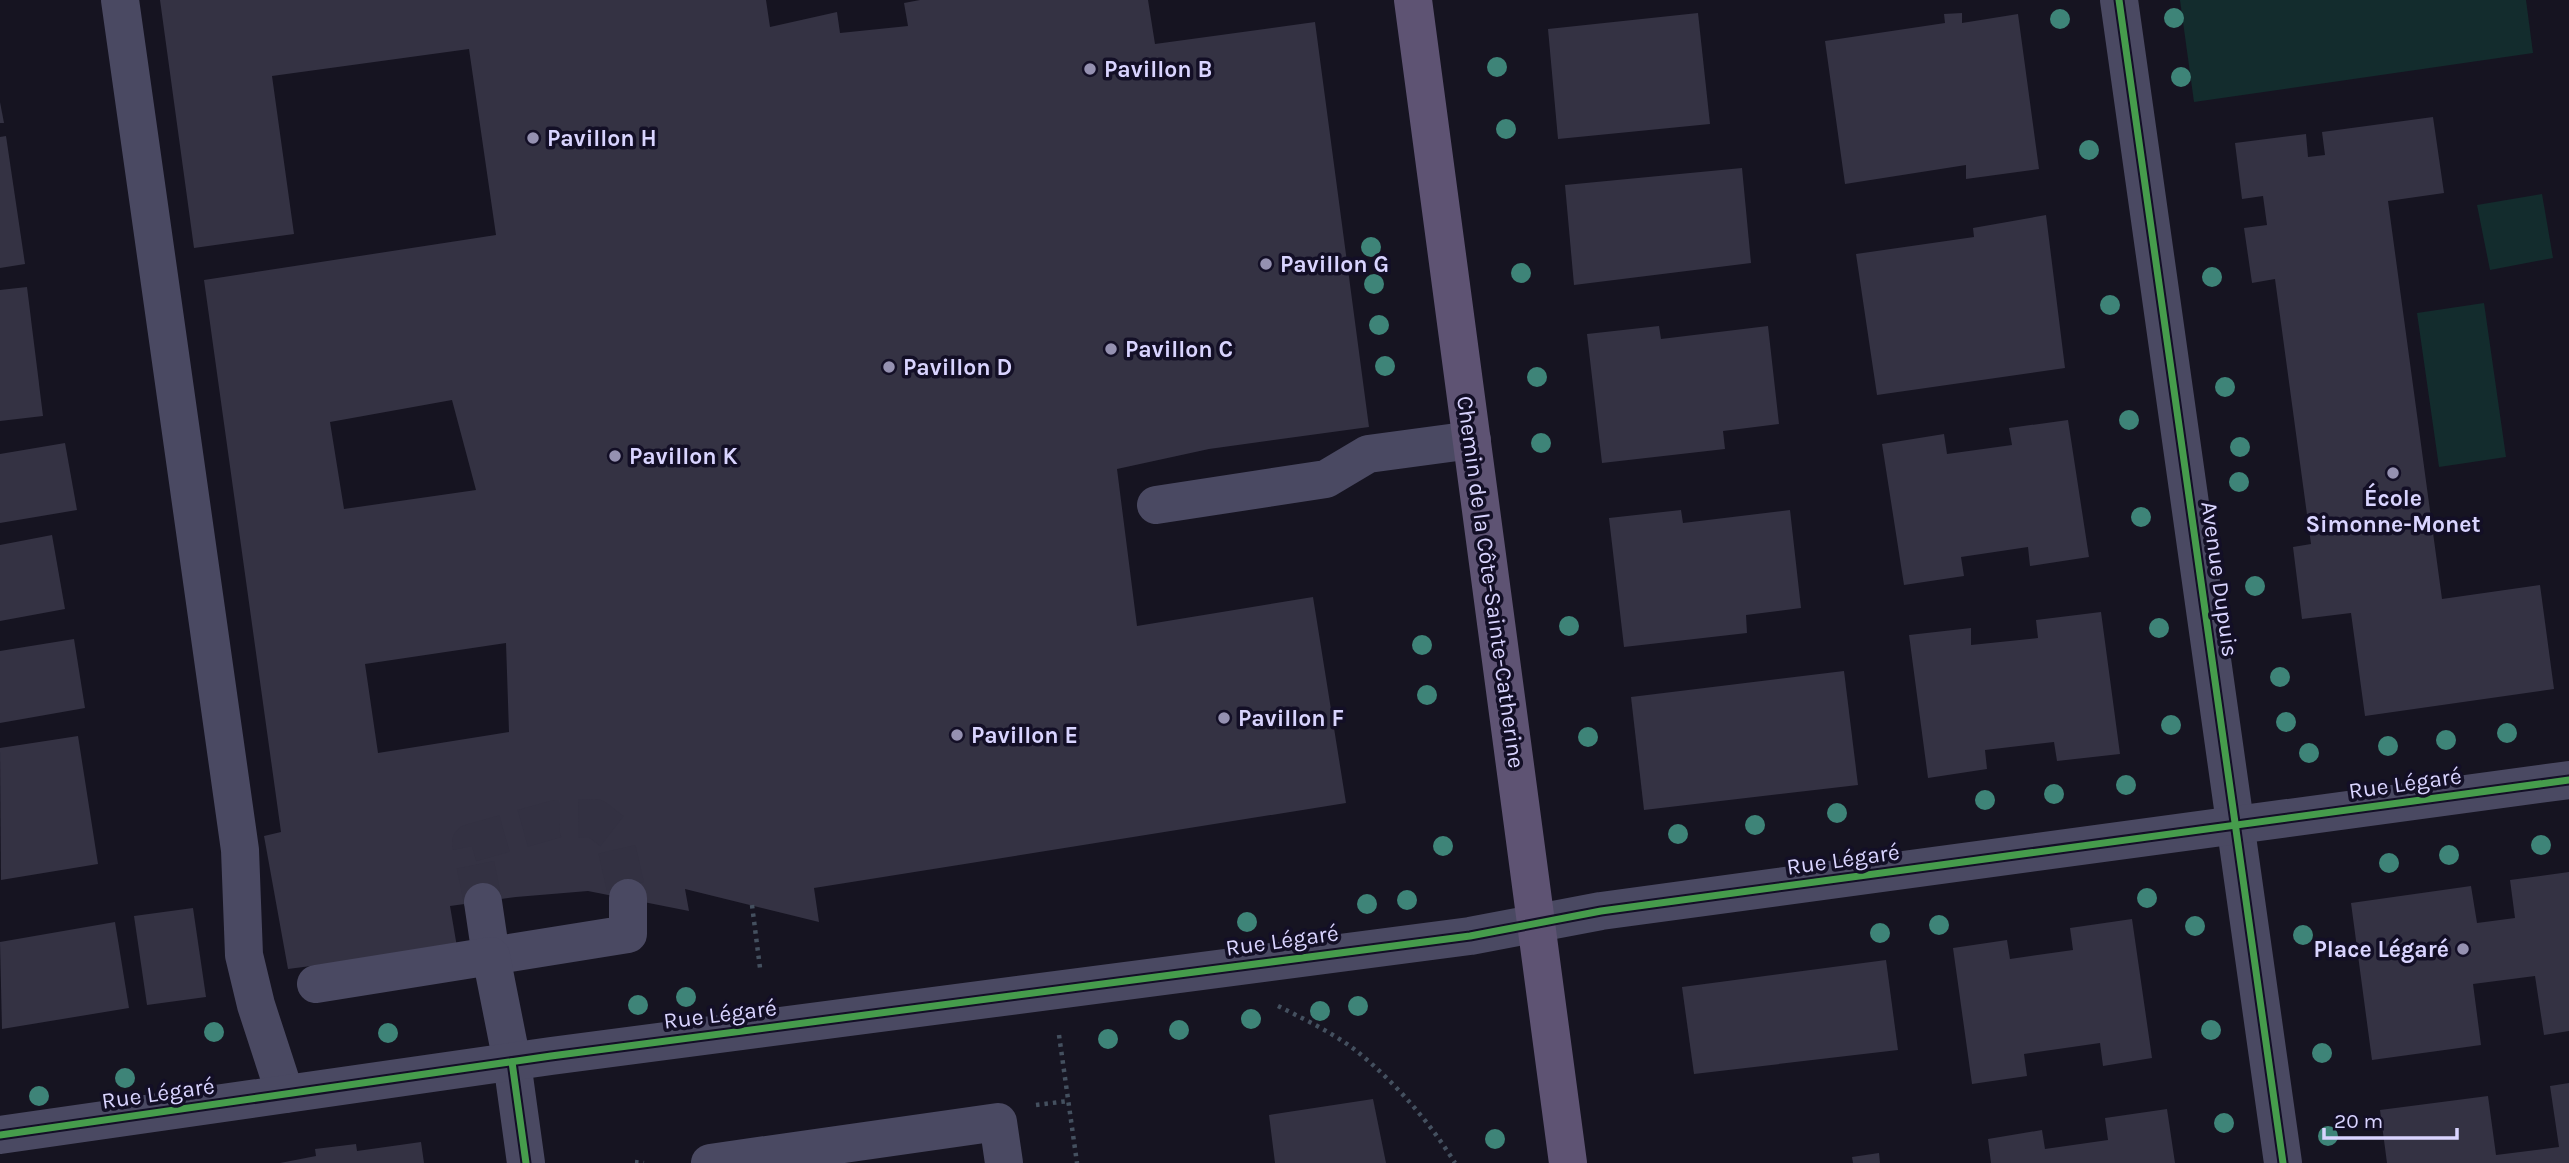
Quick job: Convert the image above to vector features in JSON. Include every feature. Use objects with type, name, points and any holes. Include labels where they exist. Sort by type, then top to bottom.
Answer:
[{"type":"main road","name":"Chemin de la Côte-Sainte-Catherine","points":[[1413,0],[1568,1163]]},
{"type":"street","points":[[120,0],[240,850],[244,955],[256,1004],[285,1094]]},
{"type":"street","name":"Avenue Dupuis","points":[[2119,0],[2283,1163]]},
{"type":"street","points":[[1156,505],[1326,479],[1368,454],[1472,440]]},
{"type":"street","name":"Rue Légaré","points":[[0,1135],[512,1062],[1470,936],[1615,909],[2569,780]]},
{"type":"street","points":[[316,984],[628,934],[628,898]]},
{"type":"street","points":[[483,902],[512,1062],[526,1163]]},
{"type":"street","points":[[710,1163],[998,1122],[1004,1163]]},
{"type":"path","points":[[752,905],[760,968]]},
{"type":"path","points":[[1278,1006],[1354,1049],[1432,1128],[1455,1163]]},
{"type":"path","points":[[1059,1035],[1077,1163]]},
{"type":"path","points":[[1026,1106],[1068,1101]]},
{"type":"path","points":[[635,1162],[644,1163]]},
{"type":"green space","points":[[2180,0],[2526,0],[2533,53],[2194,102]]},
{"type":"green space","points":[[2542,194],[2553,258],[2490,270],[2477,205]]},
{"type":"green space","points":[[2484,303],[2506,457],[2439,467],[2417,313]]},
{"type":"building","points":[[160,0],[766,0],[770,27],[837,12],[840,33],[908,26],[904,3],[920,0],[1148,0],[1155,44],[1315,22],[1369,427],[1209,449],[1117,469],[1137,626],[1313,597],[1346,803],[814,888],[819,922],[685,889],[689,911],[588,891],[450,906],[457,947],[288,969],[264,836],[281,832],[204,280],[496,235],[469,49],[272,76],[294,234],[194,248]],"holes":[[[452,400],[476,490],[344,509],[330,422]],[[506,643],[509,732],[378,753],[365,664]]]},
{"type":"building","points":[[1698,13],[1710,124],[1558,139],[1548,29]]},
{"type":"building","points":[[1962,13],[1962,23],[2018,14],[2039,169],[1966,179],[1966,165],[1845,184],[1825,41],[1945,23],[1944,14]]},
{"type":"building","points":[[0,102],[4,123],[0,123]]},
{"type":"building","points":[[2433,117],[2444,193],[2388,201],[2442,599],[2540,585],[2554,689],[2365,716],[2351,613],[2302,619],[2293,547],[2311,544],[2275,279],[2252,283],[2244,228],[2267,225],[2263,196],[2242,199],[2235,143],[2306,134],[2308,157],[2325,155],[2322,132]]},
{"type":"building","points":[[6,136],[25,264],[0,268],[0,137]]},
{"type":"building","points":[[1742,168],[1751,263],[1574,285],[1565,185]]},
{"type":"building","points":[[2046,215],[2065,368],[1877,395],[1856,254],[1974,237],[1973,228]]},
{"type":"building","points":[[27,287],[43,416],[0,421],[0,290]]},
{"type":"building","points":[[1659,326],[1661,339],[1768,326],[1779,424],[1723,431],[1725,449],[1602,463],[1587,334]]},
{"type":"building","points":[[2068,420],[2089,557],[2030,566],[2028,547],[1961,557],[1964,576],[1904,585],[1882,444],[1944,434],[1947,454],[2012,445],[2009,428]]},
{"type":"building","points":[[65,443],[77,510],[0,523],[0,454]]},
{"type":"building","points":[[1681,510],[1683,523],[1790,510],[1801,608],[1746,615],[1747,633],[1624,647],[1609,518]]},
{"type":"building","points":[[52,535],[65,609],[0,621],[0,545]]},
{"type":"building","points":[[2101,612],[2120,754],[2057,761],[2054,742],[1985,750],[1987,769],[1928,778],[1909,635],[1971,628],[1971,645],[2038,638],[2036,620]]},
{"type":"building","points":[[74,639],[85,708],[0,723],[0,651]]},
{"type":"building","points":[[1844,671],[1858,785],[1644,810],[1631,697]]},
{"type":"building","points":[[78,736],[98,864],[1,880],[0,748]]},
{"type":"building","name":"Place Légaré","points":[[2569,872],[2569,1031],[2544,1035],[2535,976],[2473,984],[2481,1045],[2372,1060],[2351,903],[2471,886],[2477,923],[2515,918],[2510,880]]},
{"type":"building","points":[[193,908],[206,997],[147,1005],[134,916]]},
{"type":"building","points":[[2132,919],[2152,1058],[2103,1066],[2100,1043],[2024,1054],[2027,1076],[1972,1084],[1953,948],[2007,940],[2010,959],[2073,950],[2070,928]]},
{"type":"building","points":[[115,922],[129,1008],[2,1029],[0,942]]},
{"type":"building","points":[[1886,960],[1898,1050],[1694,1074],[1682,987]]},
{"type":"building","points":[[2569,1083],[2569,1163],[2387,1163],[2380,1110],[2488,1096],[2496,1155],[2559,1147],[2550,1086]]},
{"type":"building","points":[[1373,1099],[1386,1163],[1275,1163],[1269,1115]]},
{"type":"building","points":[[2167,1109],[2175,1163],[1991,1163],[1988,1139],[2042,1130],[2045,1149],[2108,1140],[2105,1118]]},
{"type":"building","points":[[421,1142],[424,1163],[280,1163],[316,1156],[315,1149],[356,1144],[357,1151]]},
{"type":"building","points":[[1879,1153],[1880,1163],[1853,1163],[1852,1157]]},
{"type":"tunnel","points":[[483,902],[471,843],[556,819],[595,818],[613,832],[628,898]]},
{"type":"cycle path","points":[[2119,0],[2283,1163]]},
{"type":"cycle path","points":[[0,1135],[551,1056],[1470,936],[1601,911],[2569,780]]},
{"type":"cycle path","points":[[512,1062],[526,1163]]},
{"type":"place","name":"Pavillon B","points":[[1090,69]]},
{"type":"place","name":"Pavillon H","points":[[533,138]]},
{"type":"place","name":"Pavillon G","points":[[1266,264]]},
{"type":"place","name":"Pavillon C","points":[[1111,349]]},
{"type":"place","name":"Pavillon D","points":[[889,367]]},
{"type":"place","name":"Pavillon K","points":[[615,456]]},
{"type":"place","name":"École Simonne-Monet","points":[[2393,473]]},
{"type":"place","name":"Pavillon F","points":[[1224,718]]},
{"type":"place","name":"Pavillon E","points":[[957,735]]},
{"type":"place","name":"Place Légaré","points":[[2463,949]]}]
